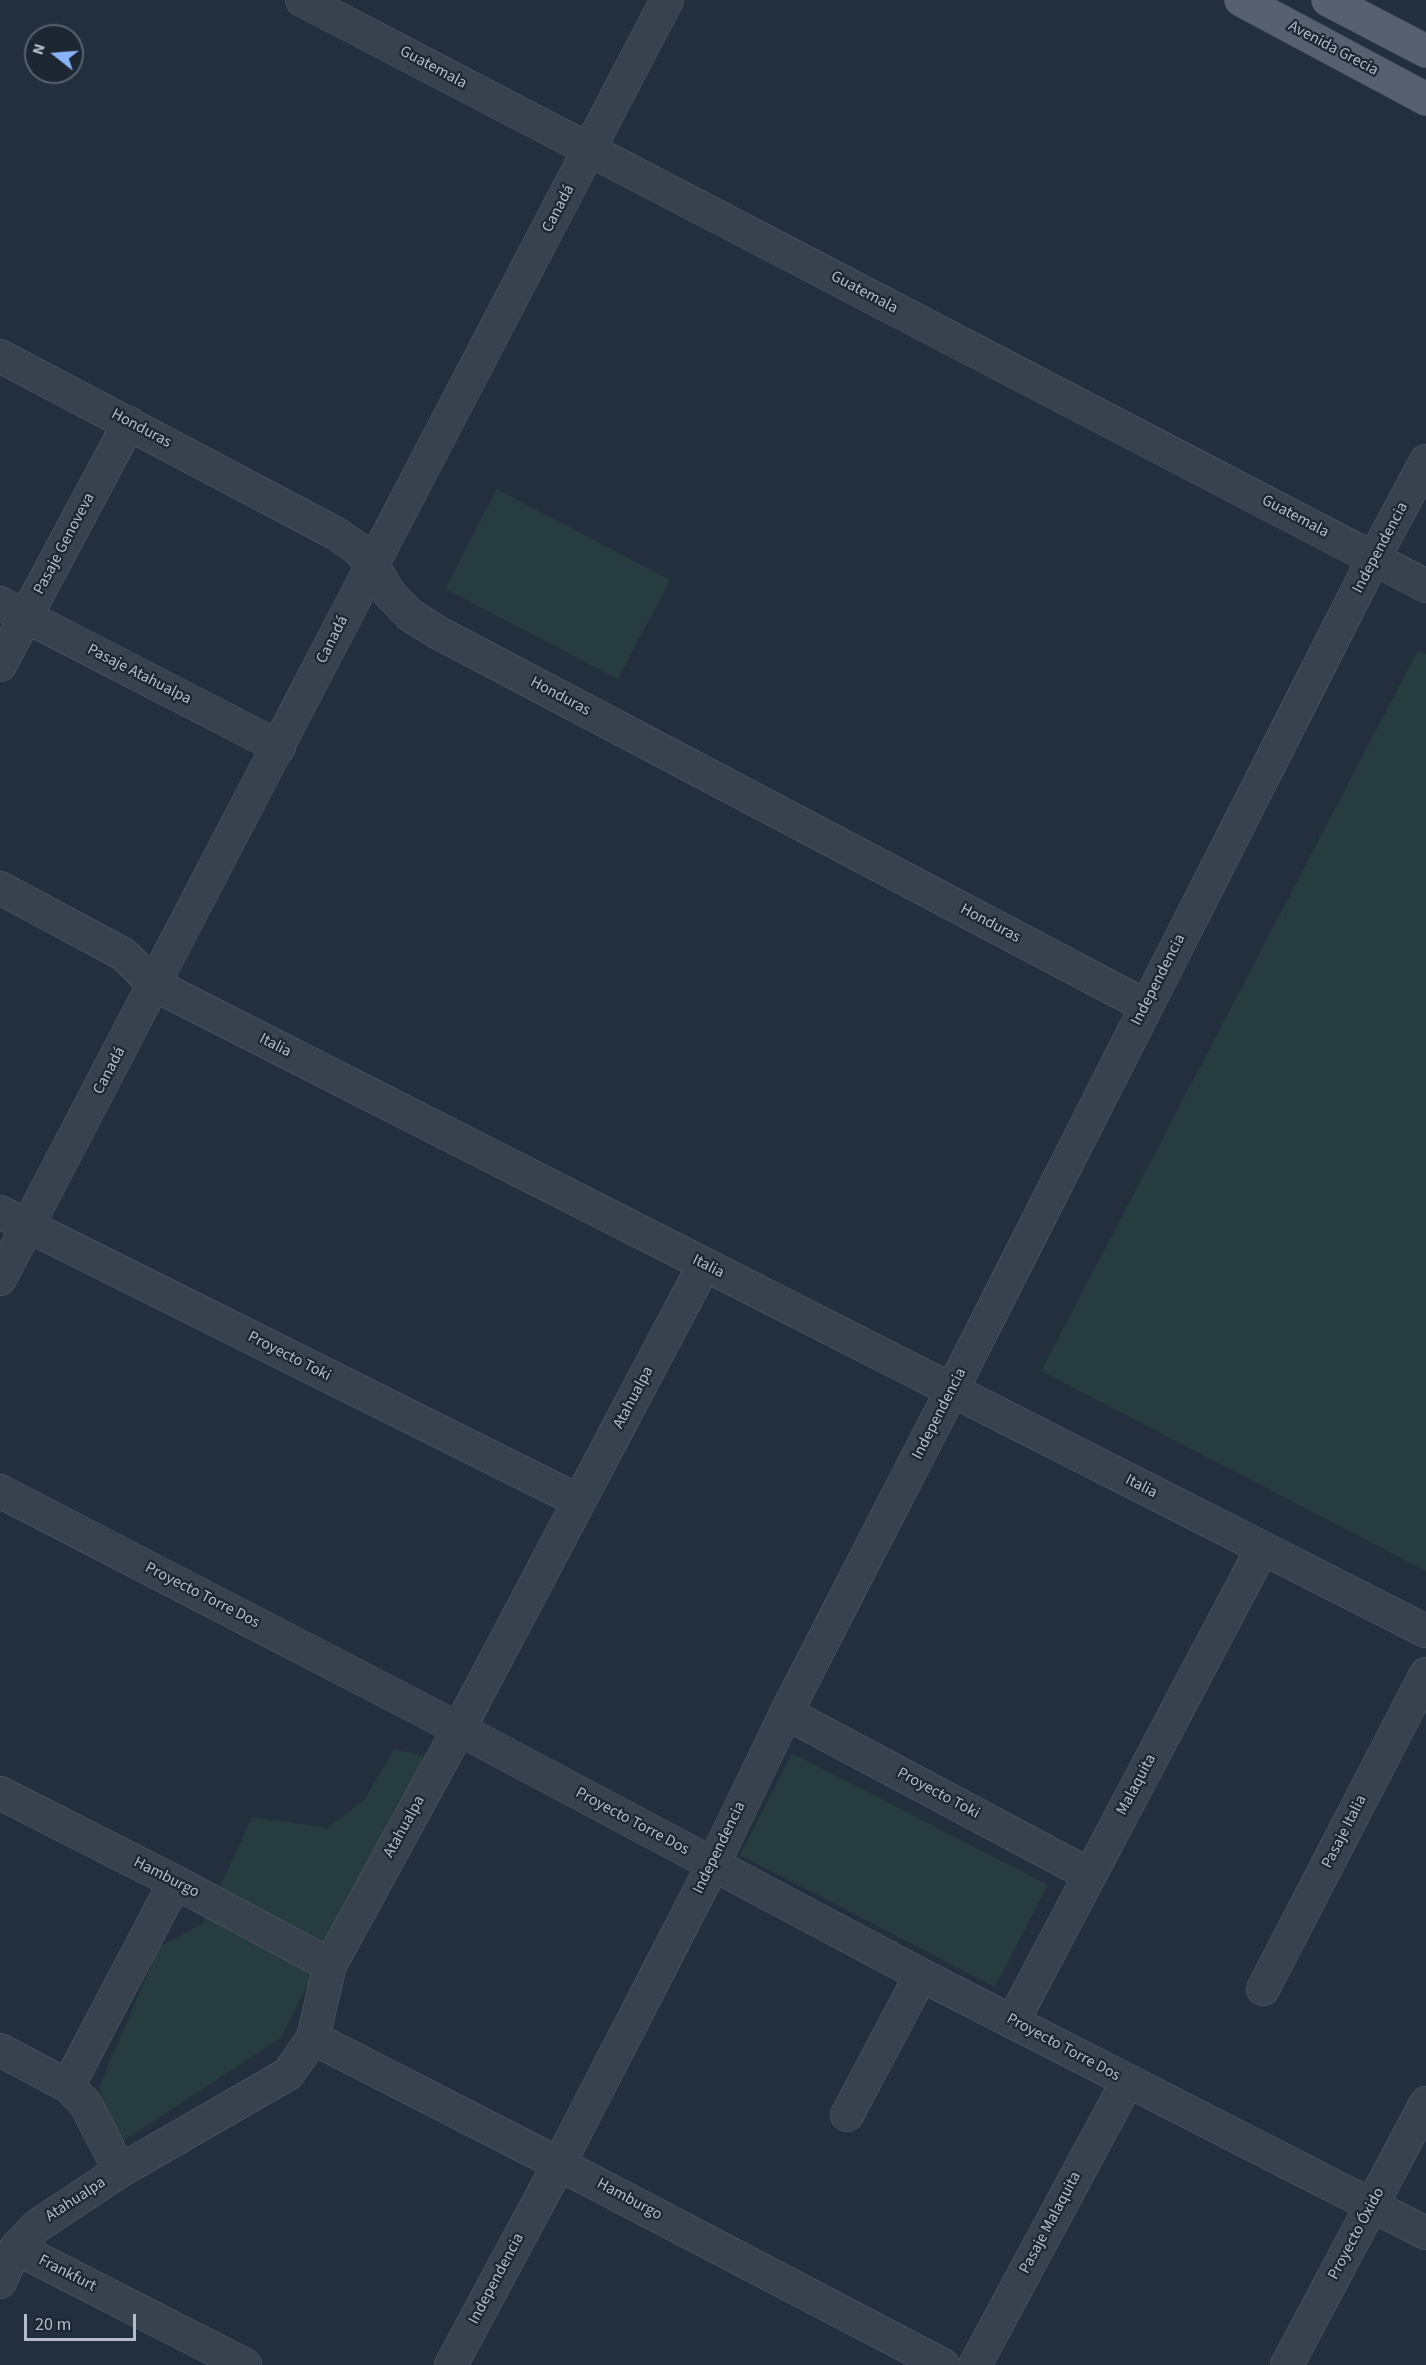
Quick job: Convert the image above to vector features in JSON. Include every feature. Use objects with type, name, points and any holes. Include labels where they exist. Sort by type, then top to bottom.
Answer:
[{"type":"main road","name":"Avenida Grecia","points":[[1241,0],[1426,99]]},
{"type":"main road","points":[[1328,0],[1426,51]]},
{"type":"street","name":"Guatemala","points":[[302,0],[1426,585]]},
{"type":"street","name":"Canadá","points":[[0,1279],[667,0]]},
{"type":"street","name":"Honduras","points":[[0,356],[335,533],[357,548],[372,564],[389,593],[410,615],[437,632],[1146,1006]]},
{"type":"street","name":"Pasaje Genoveva","points":[[0,665],[13,610],[129,423]]},
{"type":"street","name":"Independencia","points":[[451,2365],[559,2164],[713,1865],[786,1713],[1374,558],[1426,461]]},
{"type":"street","name":"Pasaje Atahualpa","points":[[13,610],[279,747]]},
{"type":"street","name":"Italia","points":[[0,888],[123,954],[155,985],[1426,1631]]},
{"type":"street","name":"Proyecto Toki","points":[[0,1212],[579,1501]]},
{"type":"street","name":"Atahualpa","points":[[0,2282],[16,2248],[37,2226],[120,2171],[288,2074],[313,2038],[330,1965],[459,1729],[704,1265]]},
{"type":"street","name":"Proyecto Torre Dos","points":[[0,1491],[459,1729],[921,1975],[1426,2233]]},
{"type":"street","name":"Malaquita","points":[[1013,2021],[1262,1549]]},
{"type":"street","name":"Pasaje Italia","points":[[1263,1989],[1426,1674]]},
{"type":"street","name":"Proyecto Toki","points":[[786,1713],[1090,1875]]},
{"type":"street","name":"Hamburgo","points":[[0,1793],[175,1882],[330,1965]]},
{"type":"street","points":[[68,2086],[175,1882]]},
{"type":"street","points":[[848,2115],[921,1975]]},
{"type":"street","name":"Hamburgo","points":[[313,2038],[943,2365]]},
{"type":"street","points":[[0,2050],[68,2086],[85,2103],[120,2171]]},
{"type":"street","name":"Pasaje Malaquita","points":[[975,2365],[1127,2082]]},
{"type":"street","name":"Proyecto Óxido","points":[[1287,2365],[1426,2103]]},
{"type":"street","name":"Frankfurt","points":[[16,2248],[245,2365]]},
{"type":"green space","points":[[497,489],[670,580],[618,679],[445,589]]},
{"type":"green space","points":[[1418,650],[1426,654],[1426,1571],[1041,1371]]},
{"type":"green space","points":[[394,1749],[425,1756],[281,2038],[115,2146],[99,2087],[159,1947],[203,1923],[252,1817],[328,1828],[364,1800]]},
{"type":"green space","points":[[792,1753],[1048,1885],[995,1987],[740,1855]]}]
